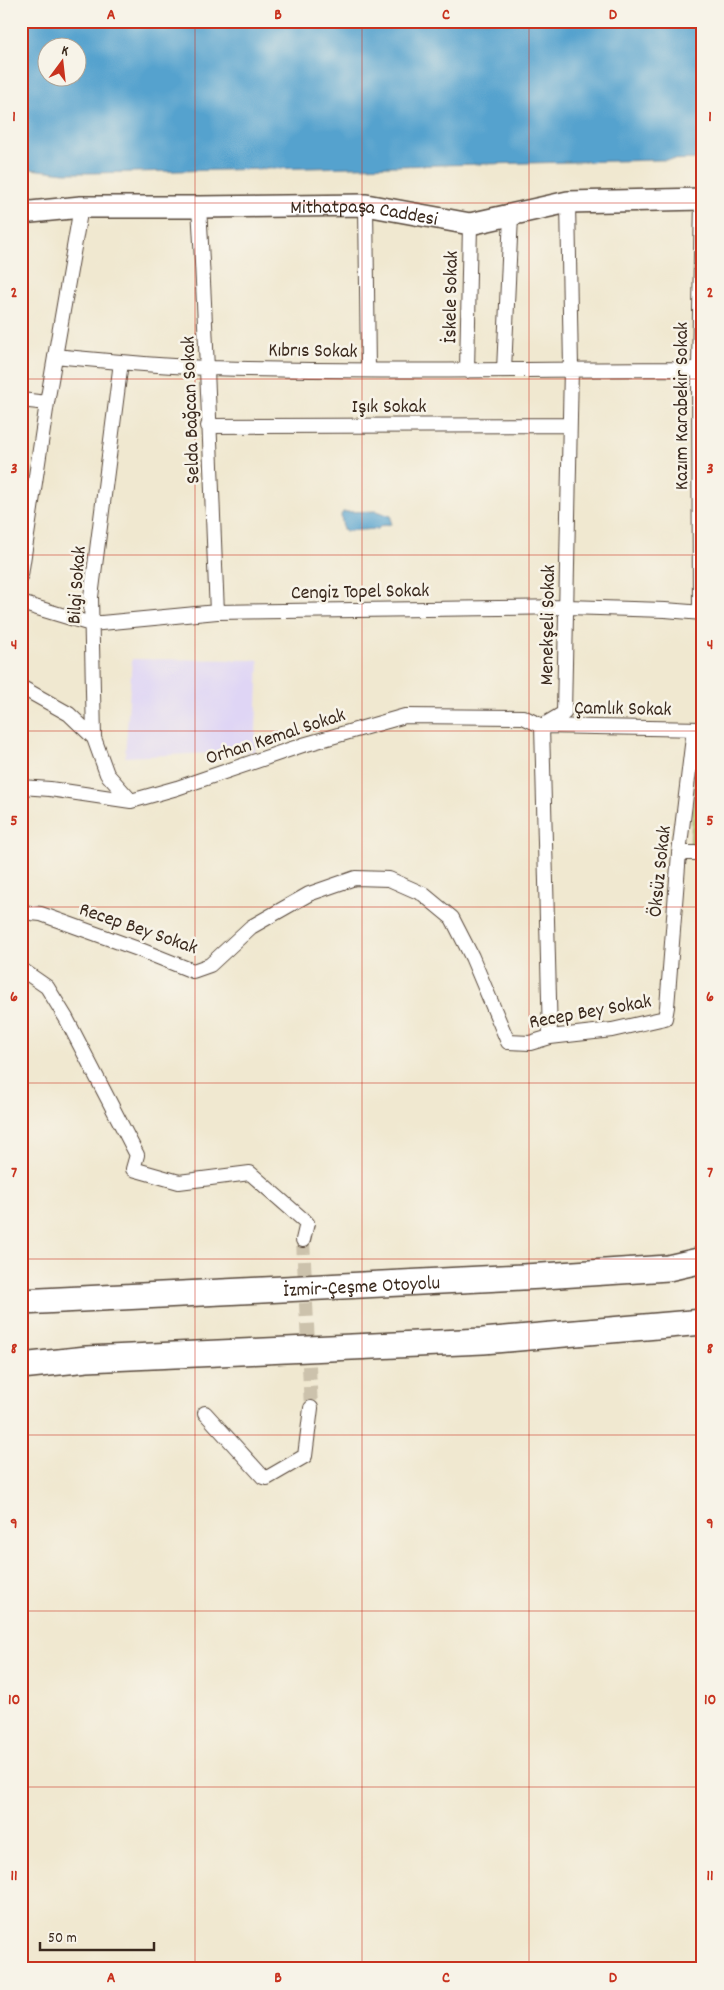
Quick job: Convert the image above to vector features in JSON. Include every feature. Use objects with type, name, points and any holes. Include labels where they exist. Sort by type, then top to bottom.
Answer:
[{"type":"highway","name":"İzmir-Çeşme Otoyolu","points":[[21,1302],[543,1276],[668,1268],[703,1260]]},
{"type":"highway","points":[[21,1366],[88,1359],[483,1341],[703,1322]]},
{"type":"main road","name":"Mithatpaşa Caddesi","points":[[21,213],[81,206],[366,205],[470,224],[568,202],[702,199]]},
{"type":"street","name":"Kazım Karabekir Sokak","points":[[702,199],[702,613]]},
{"type":"street","name":"Menekşeli Sokak","points":[[542,726],[564,713],[568,607],[571,368],[568,202]]},
{"type":"street","points":[[366,205],[368,370]]},
{"type":"street","points":[[21,575],[47,403],[81,206]]},
{"type":"street","name":"Selda Bağcan Sokak","points":[[199,207],[218,612]]},
{"type":"street","points":[[504,370],[511,216]]},
{"type":"street","name":"İskele Sokak","points":[[467,370],[470,224]]},
{"type":"street","name":"Kıbrıs Sokak","points":[[55,356],[208,368],[368,370],[701,369]]},
{"type":"street","name":"Bilgi Sokak","points":[[121,362],[91,597],[91,624],[94,738],[107,774],[131,801]]},
{"type":"street","points":[[21,400],[47,403]]},
{"type":"street","name":"Işık Sokak","points":[[208,426],[569,424]]},
{"type":"street","name":"Cengiz Topel Sokak","points":[[21,603],[91,624],[218,612],[568,607],[702,613]]},
{"type":"street","points":[[21,687],[69,714],[94,738]]},
{"type":"street","name":"Orhan Kemal Sokak","points":[[21,787],[50,789],[131,801],[177,788],[303,745],[405,716],[522,717],[542,726]]},
{"type":"street","points":[[542,726],[550,1037]]},
{"type":"street","name":"Çamlık Sokak","points":[[542,726],[698,729]]},
{"type":"street","name":"Öksüz Sokak","points":[[665,1018],[679,853],[698,729]]},
{"type":"street","points":[[679,853],[703,853]]},
{"type":"street","name":"Recep Bey Sokak","points":[[21,912],[41,914],[194,971],[210,965],[252,927],[309,894],[355,878],[389,880],[422,894],[452,918],[472,957],[508,1042],[530,1043],[550,1037],[612,1030],[665,1018]]},
{"type":"street","points":[[21,969],[48,987],[66,1018],[137,1155],[133,1169],[180,1182],[250,1173],[307,1222],[303,1240]]},
{"type":"street","points":[[205,1413],[263,1477],[267,1478],[305,1456],[311,1408]]},
{"type":"shaded area","points":[[132,659],[259,660],[255,751],[125,757]]},
{"type":"green space","points":[[698,737],[703,737],[703,849],[690,849]]},
{"type":"water","points":[[21,21],[703,21],[703,159],[65,173],[21,168]]},
{"type":"water","points":[[376,511],[391,516],[391,524],[381,526],[378,529],[346,531],[343,529],[341,515],[343,512]]},
{"type":"tunnel","points":[[303,1240],[311,1408]]}]
